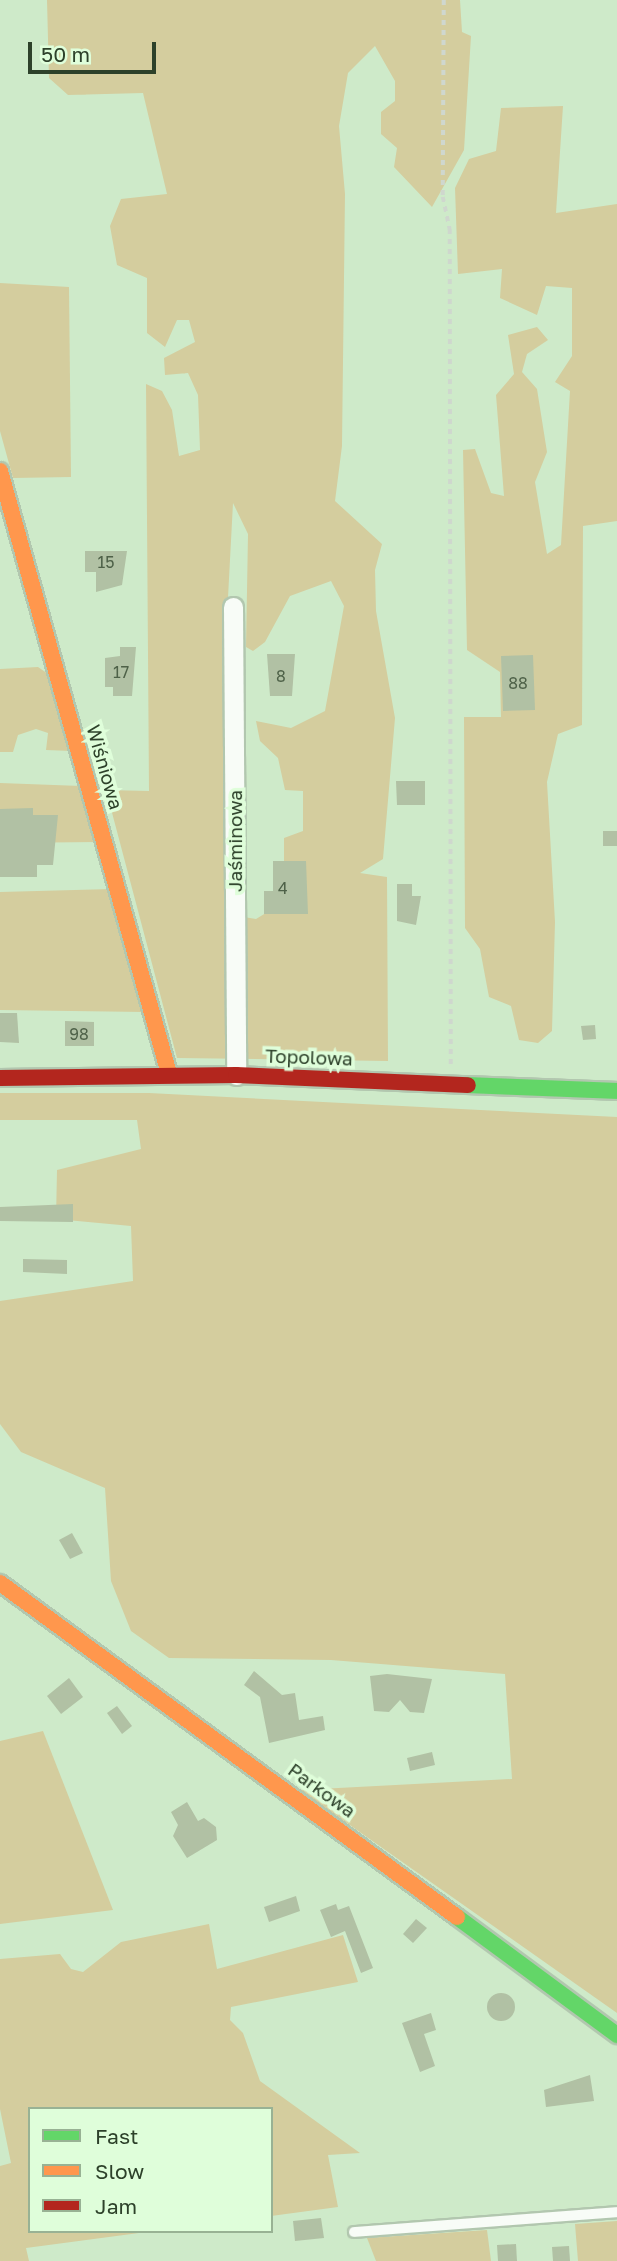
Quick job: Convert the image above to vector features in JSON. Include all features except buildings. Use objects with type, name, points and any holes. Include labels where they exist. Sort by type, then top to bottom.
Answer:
[{"type":"street","name":"Wiśniowa","points":[[0,471],[169,1074]]},
{"type":"street","name":"Jaśminowa","points":[[233,607],[236,1075]]},
{"type":"street","name":"Topolowa","points":[[0,1078],[236,1075],[617,1091]]},
{"type":"street","name":"Parkowa","points":[[0,1583],[617,2035]]},
{"type":"lane","points":[[354,2232],[617,2212]]},
{"type":"path","points":[[444,0],[443,197],[450,229],[451,1084]]},
{"type":"shaded area","points":[[47,0],[460,0],[462,32],[471,36],[464,150],[432,207],[394,167],[397,148],[381,134],[381,112],[395,101],[395,81],[375,46],[348,73],[339,126],[345,194],[342,446],[335,501],[382,544],[375,570],[376,611],[395,718],[383,859],[360,873],[387,877],[388,1061],[177,1058],[106,790],[149,791],[146,384],[162,391],[172,410],[179,456],[200,450],[198,395],[188,373],[165,375],[164,358],[195,342],[189,320],[177,320],[165,347],[147,333],[147,278],[117,265],[110,226],[121,199],[167,194],[143,93],[68,95],[49,78]],"holes":[[[233,503],[248,534],[246,647],[253,651],[265,642],[290,596],[331,581],[344,606],[325,711],[291,728],[256,721],[260,741],[278,758],[285,790],[303,791],[303,831],[284,838],[284,902],[256,919],[231,915],[224,673]]]},
{"type":"shaded area","points":[[563,106],[556,213],[617,204],[617,521],[583,526],[582,725],[558,734],[547,782],[555,922],[552,1031],[538,1043],[519,1040],[511,1006],[489,997],[480,949],[465,928],[464,717],[501,717],[500,672],[467,650],[463,450],[475,449],[491,493],[504,496],[496,395],[514,374],[508,335],[537,327],[548,340],[527,354],[522,372],[537,389],[547,452],[535,482],[547,554],[561,545],[570,391],[555,382],[572,356],[572,288],[546,286],[537,315],[500,298],[502,269],[458,274],[455,188],[469,159],[496,151],[501,108]]},
{"type":"shaded area","points":[[0,283],[69,287],[71,477],[13,478],[0,431]]},
{"type":"shaded area","points":[[38,667],[51,676],[72,751],[46,750],[48,733],[36,729],[18,735],[13,752],[0,752],[0,669]]},
{"type":"shaded area","points":[[0,783],[81,786],[98,842],[0,843]]},
{"type":"shaded area","points":[[112,889],[144,1012],[0,1010],[0,892]]},
{"type":"shaded area","points":[[0,1093],[149,1093],[617,1117],[617,2013],[300,1790],[512,1779],[505,1674],[331,1660],[169,1658],[131,1631],[111,1581],[105,1488],[21,1452],[0,1424],[0,1301],[133,1281],[131,1226],[56,1219],[57,1170],[141,1149],[137,1120],[0,1120]]},
{"type":"shaded area","points":[[43,1731],[113,1910],[0,1924],[0,1741]]},
{"type":"shaded area","points":[[209,1924],[217,1969],[343,1935],[358,1982],[231,2007],[230,2020],[243,2033],[260,2081],[360,2153],[328,2155],[338,2207],[273,2216],[273,2107],[28,2107],[28,2233],[139,2233],[26,2248],[29,2261],[0,2261],[0,2166],[11,2163],[0,2109],[0,1959],[60,1954],[71,1969],[83,1972],[121,1942]]},
{"type":"shaded area","points":[[617,2221],[617,2261],[578,2261],[575,2224]]},
{"type":"shaded area","points":[[487,2230],[491,2261],[376,2261],[367,2238]]},
{"type":"traffic: fast","points":[[468,1085],[617,1091]]},
{"type":"traffic: fast","points":[[457,1917],[617,2035]]},
{"type":"traffic: slow","points":[[0,471],[169,1074]]},
{"type":"traffic: slow","points":[[0,1583],[457,1917]]},
{"type":"traffic: jam","points":[[0,1078],[236,1075],[468,1085]]}]
